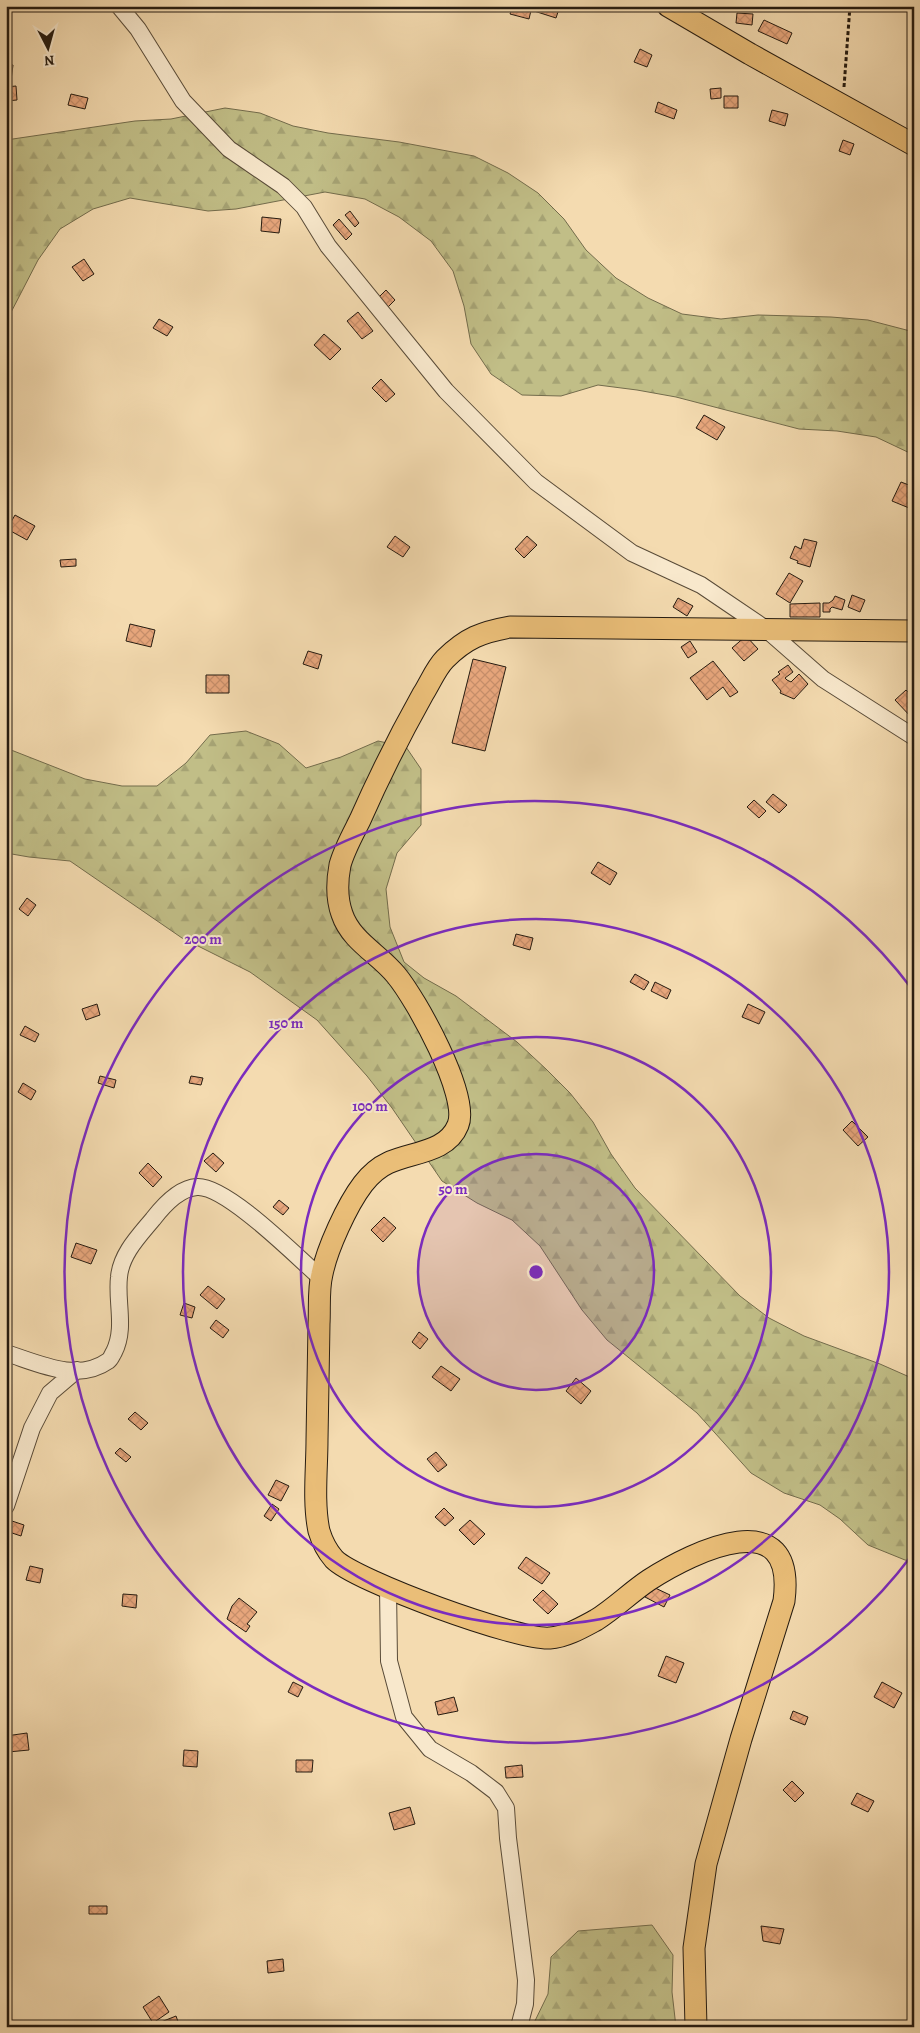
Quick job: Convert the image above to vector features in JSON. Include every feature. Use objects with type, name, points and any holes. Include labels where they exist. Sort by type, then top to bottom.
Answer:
[{"type":"main road","points":[[668,6],[914,145]]},
{"type":"main road","points":[[696,2027],[694,1948],[706,1864],[741,1739],[784,1601],[787,1582],[784,1568],[778,1556],[769,1545],[755,1541],[735,1542],[712,1548],[649,1580],[600,1617],[579,1629],[552,1638],[517,1634],[388,1588],[338,1563],[326,1549],[319,1529],[318,1373],[321,1278],[326,1259],[361,1186],[373,1172],[390,1161],[433,1149],[448,1139],[458,1126],[459,1097],[446,1063],[396,974],[350,931],[340,911],[338,884],[341,863],[401,732],[442,662],[464,643],[485,632],[510,627],[914,631]]},
{"type":"street","points":[[119,6],[138,29],[183,101],[229,149],[283,186],[304,207],[328,246],[446,391],[536,482],[632,553],[700,585],[766,629],[823,679],[914,737]]},
{"type":"street","points":[[6,1353],[63,1371],[88,1370],[109,1360],[119,1342],[121,1310],[119,1276],[129,1248],[162,1208],[184,1190],[198,1187],[212,1189],[236,1203],[321,1278]]},
{"type":"street","points":[[6,1506],[32,1428],[50,1393],[77,1370]]},
{"type":"street","points":[[388,1588],[389,1662],[404,1717],[430,1749],[496,1792],[506,1808],[526,1980],[525,2004],[519,2027]]},
{"type":"path","points":[[842,105],[850,6]]},
{"type":"green space","points":[[225,108],[260,113],[293,126],[328,133],[399,142],[474,156],[508,173],[538,193],[564,219],[586,250],[616,278],[648,298],[682,314],[721,319],[758,315],[831,317],[868,320],[914,332],[914,455],[876,437],[837,431],[799,429],[676,397],[637,390],[598,385],[561,396],[522,395],[491,374],[471,344],[464,306],[453,271],[431,241],[399,217],[365,199],[325,192],[236,209],[208,211],[130,198],[93,209],[60,229],[38,260],[6,322],[6,140],[135,121],[171,119]]},
{"type":"green space","points":[[246,731],[279,744],[306,768],[341,757],[378,741],[406,747],[421,769],[421,825],[397,853],[386,889],[390,927],[404,962],[424,978],[456,996],[517,1042],[546,1069],[570,1093],[593,1122],[611,1154],[635,1188],[740,1296],[769,1318],[804,1336],[880,1364],[914,1379],[914,1562],[868,1545],[840,1519],[820,1505],[784,1493],[751,1473],[697,1413],[607,1340],[582,1310],[540,1246],[512,1220],[477,1203],[442,1181],[392,1108],[367,1076],[317,1020],[250,972],[182,938],[70,861],[6,853],[6,748],[85,779],[122,786],[157,786],[186,763],[210,735]]},
{"type":"green space","points":[[652,1925],[673,1955],[672,1992],[676,2027],[532,2027],[548,1994],[551,1957],[578,1931]]},
{"type":"building","points":[[513,6],[532,6],[529,19],[510,14]]},
{"type":"building","points":[[535,6],[560,6],[556,18],[534,11]]},
{"type":"building","points":[[737,13],[753,14],[752,25],[736,23]]},
{"type":"building","points":[[764,20],[792,33],[787,44],[758,31]]},
{"type":"building","points":[[640,49],[652,55],[647,67],[634,62]]},
{"type":"building","points":[[6,64],[13,65],[11,80],[6,79]]},
{"type":"building","points":[[16,86],[17,100],[6,101],[6,87]]},
{"type":"building","points":[[721,88],[721,98],[711,99],[710,89]]},
{"type":"building","points":[[71,94],[88,98],[85,109],[68,105]]},
{"type":"building","points":[[724,96],[738,96],[738,108],[724,108]]},
{"type":"building","points":[[658,102],[677,110],[674,119],[655,112]]},
{"type":"building","points":[[772,110],[788,114],[785,126],[769,121]]},
{"type":"building","points":[[843,140],[854,144],[850,155],[839,151]]},
{"type":"building","points":[[350,211],[359,223],[355,227],[345,215]]},
{"type":"building","points":[[262,217],[281,219],[279,233],[261,231]]},
{"type":"building","points":[[339,219],[352,234],[346,240],[333,225]]},
{"type":"building","points":[[84,259],[94,274],[83,281],[72,267]]},
{"type":"building","points":[[386,290],[395,300],[387,308],[378,298]]},
{"type":"building","points":[[358,312],[373,331],[362,339],[347,321]]},
{"type":"building","points":[[159,319],[173,327],[167,336],[153,328]]},
{"type":"building","points":[[324,334],[341,349],[330,360],[314,345]]},
{"type":"building","points":[[381,379],[395,394],[386,402],[372,388]]},
{"type":"building","points":[[704,415],[725,427],[717,440],[696,428]]},
{"type":"building","points":[[901,482],[914,487],[914,510],[892,501]]},
{"type":"building","points":[[15,515],[35,526],[27,540],[7,529]]},
{"type":"building","points":[[395,536],[410,547],[403,557],[387,547]]},
{"type":"building","points":[[527,536],[537,545],[524,558],[515,549]]},
{"type":"building","points":[[804,539],[817,542],[810,567],[797,563],[798,561],[790,558],[795,546],[801,549]]},
{"type":"building","points":[[76,559],[76,566],[61,567],[60,560]]},
{"type":"building","points":[[789,573],[803,581],[790,603],[776,594]]},
{"type":"building","points":[[852,595],[865,600],[860,612],[848,607]]},
{"type":"building","points":[[835,596],[845,600],[842,610],[832,607],[830,612],[823,612],[823,603],[829,603]]},
{"type":"building","points":[[678,598],[693,606],[687,616],[673,607]]},
{"type":"building","points":[[820,603],[820,617],[790,617],[790,604]]},
{"type":"building","points":[[130,624],[155,630],[151,647],[126,641]]},
{"type":"building","points":[[746,636],[758,649],[744,661],[732,648]]},
{"type":"building","points":[[690,641],[697,652],[688,658],[681,647]]},
{"type":"building","points":[[308,651],[322,655],[318,669],[303,664]]},
{"type":"building","points":[[473,659],[506,667],[485,751],[452,743]]},
{"type":"building","points":[[713,661],[738,692],[730,697],[723,687],[707,700],[690,678]]},
{"type":"building","points":[[788,665],[793,672],[785,678],[787,680],[791,682],[799,674],[808,684],[794,699],[780,693],[781,691],[772,680],[780,674],[778,672]]},
{"type":"building","points":[[206,675],[229,675],[229,693],[206,693]]},
{"type":"building","points":[[906,690],[914,698],[913,719],[895,700]]},
{"type":"building","points":[[773,794],[787,805],[779,813],[766,802]]},
{"type":"building","points":[[754,800],[766,811],[759,818],[747,807]]},
{"type":"building","points":[[598,862],[617,873],[610,885],[591,873]]},
{"type":"building","points":[[27,898],[36,905],[28,916],[19,909]]},
{"type":"building","points":[[516,934],[533,938],[530,950],[513,945]]},
{"type":"building","points":[[635,974],[649,982],[644,990],[630,982]]},
{"type":"building","points":[[655,982],[671,990],[667,999],[651,991]]},
{"type":"building","points":[[97,1004],[100,1015],[86,1020],[82,1009]]},
{"type":"building","points":[[748,1004],[765,1012],[759,1024],[742,1017]]},
{"type":"building","points":[[25,1026],[39,1034],[35,1042],[20,1035]]},
{"type":"building","points":[[100,1076],[116,1080],[114,1088],[98,1083]]},
{"type":"building","points":[[191,1076],[203,1078],[201,1085],[189,1083]]},
{"type":"building","points":[[23,1083],[36,1091],[31,1100],[18,1092]]},
{"type":"building","points":[[852,1121],[868,1137],[858,1146],[843,1130]]},
{"type":"building","points":[[213,1153],[224,1163],[216,1172],[204,1161]]},
{"type":"building","points":[[148,1163],[162,1177],[153,1187],[139,1173]]},
{"type":"building","points":[[279,1200],[289,1208],[283,1215],[273,1207]]},
{"type":"building","points":[[384,1217],[396,1228],[383,1242],[371,1230]]},
{"type":"building","points":[[76,1243],[97,1250],[91,1264],[71,1257]]},
{"type":"building","points":[[208,1286],[225,1299],[217,1309],[200,1295]]},
{"type":"building","points":[[184,1303],[195,1307],[192,1318],[180,1315]]},
{"type":"building","points":[[216,1320],[229,1330],[223,1338],[210,1328]]},
{"type":"building","points":[[419,1332],[428,1339],[420,1349],[412,1342]]},
{"type":"building","points":[[441,1366],[460,1379],[451,1391],[432,1377]]},
{"type":"building","points":[[576,1378],[591,1391],[581,1404],[566,1391]]},
{"type":"building","points":[[135,1412],[148,1423],[141,1430],[128,1419]]},
{"type":"building","points":[[120,1448],[131,1457],[126,1462],[115,1453]]},
{"type":"building","points":[[436,1452],[447,1465],[438,1472],[427,1459]]},
{"type":"building","points":[[276,1480],[289,1486],[281,1501],[268,1495]]},
{"type":"building","points":[[272,1504],[279,1509],[271,1521],[264,1516]]},
{"type":"building","points":[[444,1508],[454,1518],[445,1526],[435,1517]]},
{"type":"building","points":[[6,1519],[24,1525],[21,1536],[6,1531]]},
{"type":"building","points":[[470,1520],[485,1534],[474,1545],[459,1530]]},
{"type":"building","points":[[526,1557],[550,1573],[542,1584],[518,1568]]},
{"type":"building","points":[[30,1566],[43,1569],[40,1583],[26,1580]]},
{"type":"building","points":[[651,1586],[670,1595],[664,1607],[645,1597]]},
{"type":"building","points":[[543,1590],[558,1604],[548,1614],[533,1600]]},
{"type":"building","points":[[123,1594],[137,1595],[136,1608],[122,1606]]},
{"type":"building","points":[[239,1598],[257,1612],[247,1624],[250,1626],[246,1632],[227,1619],[232,1606]]},
{"type":"building","points":[[666,1656],[684,1663],[676,1683],[658,1676]]},
{"type":"building","points":[[293,1682],[303,1687],[298,1697],[288,1692]]},
{"type":"building","points":[[882,1682],[902,1693],[894,1708],[874,1697]]},
{"type":"building","points":[[454,1697],[458,1711],[438,1715],[435,1702]]},
{"type":"building","points":[[793,1711],[808,1717],[805,1725],[790,1719]]},
{"type":"building","points":[[27,1733],[29,1750],[8,1752],[6,1736]]},
{"type":"building","points":[[184,1750],[198,1751],[197,1767],[183,1766]]},
{"type":"building","points":[[296,1760],[313,1760],[312,1772],[296,1772]]},
{"type":"building","points":[[522,1765],[523,1777],[506,1778],[505,1767]]},
{"type":"building","points":[[792,1781],[804,1793],[795,1802],[783,1790]]},
{"type":"building","points":[[857,1793],[874,1801],[868,1812],[851,1804]]},
{"type":"building","points":[[410,1807],[415,1824],[394,1830],[389,1813]]},
{"type":"building","points":[[89,1906],[107,1906],[107,1914],[89,1914]]},
{"type":"building","points":[[761,1926],[784,1929],[780,1944],[763,1941]]},
{"type":"building","points":[[283,1959],[284,1971],[268,1973],[267,1961]]},
{"type":"building","points":[[159,1996],[169,2012],[153,2023],[143,2007]]},
{"type":"building","points":[[176,2016],[180,2027],[163,2027],[161,2022]]}]
